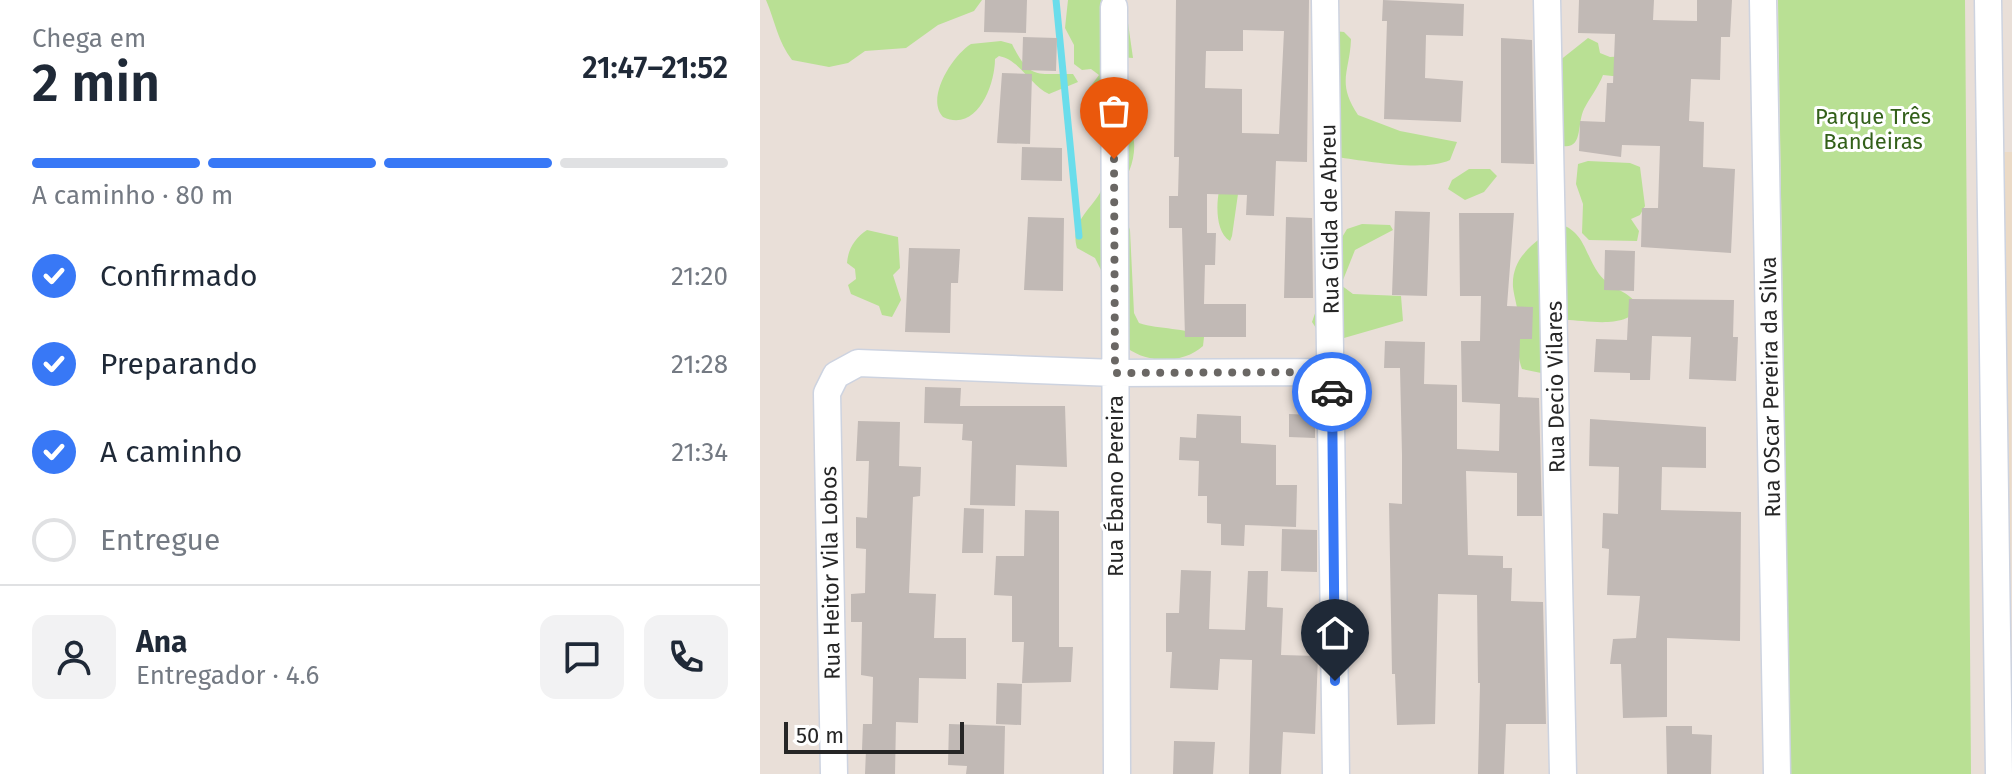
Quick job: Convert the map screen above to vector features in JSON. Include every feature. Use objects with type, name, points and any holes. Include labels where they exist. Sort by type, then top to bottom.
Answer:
[{"type":"street","name":"Rua Gilda de Abreu","points":[[1325,0],[1336,774]]},
{"type":"street","name":"Rua Decio Vilares","points":[[1547,0],[1563,774]]},
{"type":"street","name":"Rua OScar Pereira da Silva","points":[[1763,0],[1777,774]]},
{"type":"street","points":[[1988,0],[1999,774]]},
{"type":"street","name":"Rua Ébano Pereira","points":[[1114,7],[1117,774]]},
{"type":"street","name":"Rua Heitor Vila Lobos","points":[[834,774],[827,393],[836,375],[858,363],[1115,373]]},
{"type":"street","points":[[1115,373],[1331,372]]},
{"type":"shaded area","points":[[2004,152],[2012,152],[2011,621]]},
{"type":"green space","points":[[766,0],[982,0],[974,11],[938,25],[906,48],[865,51],[848,63],[829,67],[792,60],[780,39]]},
{"type":"green space","points":[[1068,0],[1121,0],[1126,9],[1133,58],[1119,57],[1114,99],[1094,99],[1087,91],[1099,75],[1074,64],[1074,45],[1065,28]]},
{"type":"green space","name":"Parque Três Bandeiras","points":[[1778,0],[1965,0],[1971,774],[1790,774]]},
{"type":"green space","points":[[1334,31],[1344,32],[1351,39],[1346,85],[1351,104],[1358,115],[1400,131],[1457,142],[1450,160],[1410,165],[1337,157]]},
{"type":"green space","points":[[1588,38],[1598,43],[1600,53],[1610,57],[1644,55],[1622,77],[1603,75],[1584,109],[1575,142],[1565,146],[1555,144],[1554,65]]},
{"type":"green space","points":[[1001,41],[1012,44],[1030,69],[1043,74],[1073,74],[1078,82],[1049,94],[1013,62],[999,56],[995,59],[988,93],[974,113],[955,120],[943,117],[938,109],[939,88],[956,57],[971,44]]},
{"type":"green space","points":[[1127,119],[1134,138],[1133,157],[1117,193],[1130,230],[1134,313],[1139,323],[1204,337],[1203,346],[1176,359],[1145,357],[1127,348],[1104,276],[1095,258],[1077,248],[1075,238],[1079,222],[1105,182],[1105,159],[1098,131],[1107,124]]},
{"type":"green space","points":[[1588,161],[1630,163],[1640,167],[1645,206],[1640,215],[1631,219],[1639,231],[1637,241],[1589,240],[1582,233],[1583,204],[1576,184],[1578,164]]},
{"type":"green space","points":[[1469,169],[1490,169],[1497,176],[1484,192],[1465,200],[1448,189],[1452,180]]},
{"type":"green space","points":[[1239,187],[1230,241],[1220,226],[1217,211],[1219,191]]},
{"type":"green space","points":[[1362,224],[1390,225],[1393,230],[1355,250],[1341,285],[1353,294],[1401,296],[1403,321],[1344,338],[1320,334],[1312,322],[1341,239],[1347,229]]},
{"type":"green space","points":[[1560,224],[1580,238],[1599,274],[1639,307],[1625,319],[1616,321],[1565,320],[1546,374],[1522,369],[1520,363],[1514,276],[1521,257]]},
{"type":"green space","points":[[867,230],[898,237],[900,268],[893,275],[901,300],[892,317],[882,315],[879,306],[851,294],[848,285],[856,279],[855,269],[847,263],[849,253],[856,240]]},
{"type":"building","points":[[985,0],[1027,0],[1026,33],[984,32]]},
{"type":"building","points":[[1176,0],[1309,0],[1307,162],[1276,161],[1274,216],[1246,215],[1247,195],[1207,194],[1207,233],[1216,233],[1215,265],[1205,265],[1204,304],[1246,304],[1246,337],[1185,337],[1182,228],[1169,228],[1169,196],[1178,196],[1179,157],[1174,157]],"holes":[[[1243,30],[1284,31],[1279,134],[1242,133],[1242,89],[1205,88],[1206,51],[1243,51]]]},
{"type":"building","points":[[1383,0],[1464,4],[1463,36],[1426,35],[1425,78],[1463,81],[1461,122],[1384,119],[1387,21],[1382,21]]},
{"type":"building","points":[[1579,0],[1654,0],[1653,20],[1697,21],[1697,0],[1732,0],[1730,37],[1721,37],[1720,80],[1691,79],[1689,121],[1704,122],[1703,167],[1735,169],[1731,253],[1641,247],[1642,208],[1658,208],[1660,146],[1622,145],[1621,157],[1579,151],[1580,121],[1605,122],[1607,83],[1613,83],[1615,34],[1578,33]]},
{"type":"building","points":[[1023,37],[1057,38],[1056,71],[1022,70]]},
{"type":"building","points":[[1501,38],[1532,40],[1534,164],[1501,163]]},
{"type":"building","points":[[1002,73],[1032,74],[1030,144],[997,143]]},
{"type":"building","points":[[1022,147],[1062,148],[1062,181],[1021,180]]},
{"type":"building","points":[[1395,211],[1430,212],[1427,296],[1392,295]]},
{"type":"building","points":[[1459,213],[1514,213],[1507,306],[1533,307],[1532,339],[1520,339],[1518,397],[1539,398],[1542,516],[1517,516],[1517,473],[1466,471],[1468,555],[1503,556],[1503,568],[1512,568],[1511,601],[1543,602],[1546,724],[1506,724],[1504,774],[1478,774],[1480,683],[1477,595],[1438,594],[1435,724],[1397,725],[1395,674],[1392,674],[1389,503],[1402,504],[1402,455],[1400,368],[1384,368],[1385,341],[1425,342],[1424,384],[1457,385],[1457,449],[1499,451],[1500,404],[1462,402],[1461,341],[1480,341],[1481,296],[1460,296]]},
{"type":"building","points":[[1028,217],[1064,218],[1063,291],[1024,290]]},
{"type":"building","points":[[1286,217],[1312,218],[1313,298],[1284,298]]},
{"type":"building","points":[[909,248],[960,249],[958,283],[951,283],[950,333],[905,332]]},
{"type":"building","points":[[1605,250],[1635,251],[1634,291],[1604,290]]},
{"type":"building","points":[[1629,299],[1734,300],[1733,337],[1738,337],[1736,381],[1689,379],[1691,337],[1652,336],[1650,380],[1630,380],[1630,373],[1594,372],[1596,339],[1627,340]]},
{"type":"building","points":[[925,387],[961,388],[960,406],[1065,406],[1067,467],[1016,465],[1015,506],[970,505],[972,441],[962,440],[963,424],[924,423]]},
{"type":"building","points":[[1197,414],[1241,416],[1241,443],[1276,445],[1276,485],[1297,485],[1296,527],[1245,525],[1244,546],[1221,545],[1221,524],[1207,523],[1207,496],[1198,496],[1199,461],[1179,460],[1180,437],[1196,438]]},
{"type":"building","points":[[1289,414],[1315,415],[1315,438],[1289,437]]},
{"type":"building","points":[[1590,419],[1706,427],[1706,468],[1662,467],[1661,510],[1741,512],[1740,641],[1667,638],[1667,717],[1623,718],[1621,664],[1610,664],[1613,639],[1636,638],[1640,596],[1607,595],[1609,549],[1602,548],[1603,513],[1618,514],[1619,467],[1589,466]]},
{"type":"building","points":[[858,421],[900,422],[899,466],[921,467],[920,496],[913,497],[909,593],[936,594],[934,638],[966,638],[966,679],[919,678],[918,723],[896,722],[895,774],[865,774],[866,750],[862,750],[863,724],[872,724],[873,677],[861,675],[862,622],[851,622],[851,594],[865,593],[866,549],[856,548],[856,517],[867,518],[869,461],[856,461]]},
{"type":"building","points":[[964,508],[984,509],[983,553],[962,553]]},
{"type":"building","points":[[1025,510],[1059,511],[1059,647],[1073,647],[1071,682],[1022,683],[1024,642],[1012,642],[1012,596],[994,595],[996,556],[1024,556]]},
{"type":"building","points":[[1282,529],[1317,530],[1317,572],[1281,571]]},
{"type":"building","points":[[1181,570],[1211,571],[1209,629],[1245,630],[1248,571],[1268,571],[1267,607],[1283,608],[1281,655],[1318,656],[1315,734],[1283,732],[1281,774],[1249,774],[1252,660],[1220,659],[1218,690],[1170,688],[1172,652],[1166,652],[1166,613],[1179,613]]},
{"type":"building","points":[[997,683],[1022,684],[1021,725],[996,724]]},
{"type":"building","points":[[949,724],[1005,726],[1004,774],[966,774],[967,766],[948,765]]},
{"type":"building","points":[[1666,726],[1692,726],[1692,734],[1712,735],[1711,774],[1667,774]]},
{"type":"building","points":[[1174,741],[1215,742],[1213,774],[1173,774]]},
{"type":"waterway","points":[[1056,0],[1079,236]]},
{"type":"way so far","points":[[1114,159],[1115,373],[1331,372],[1332,392]]},
{"type":"route","points":[[1332,392],[1335,681]]}]
